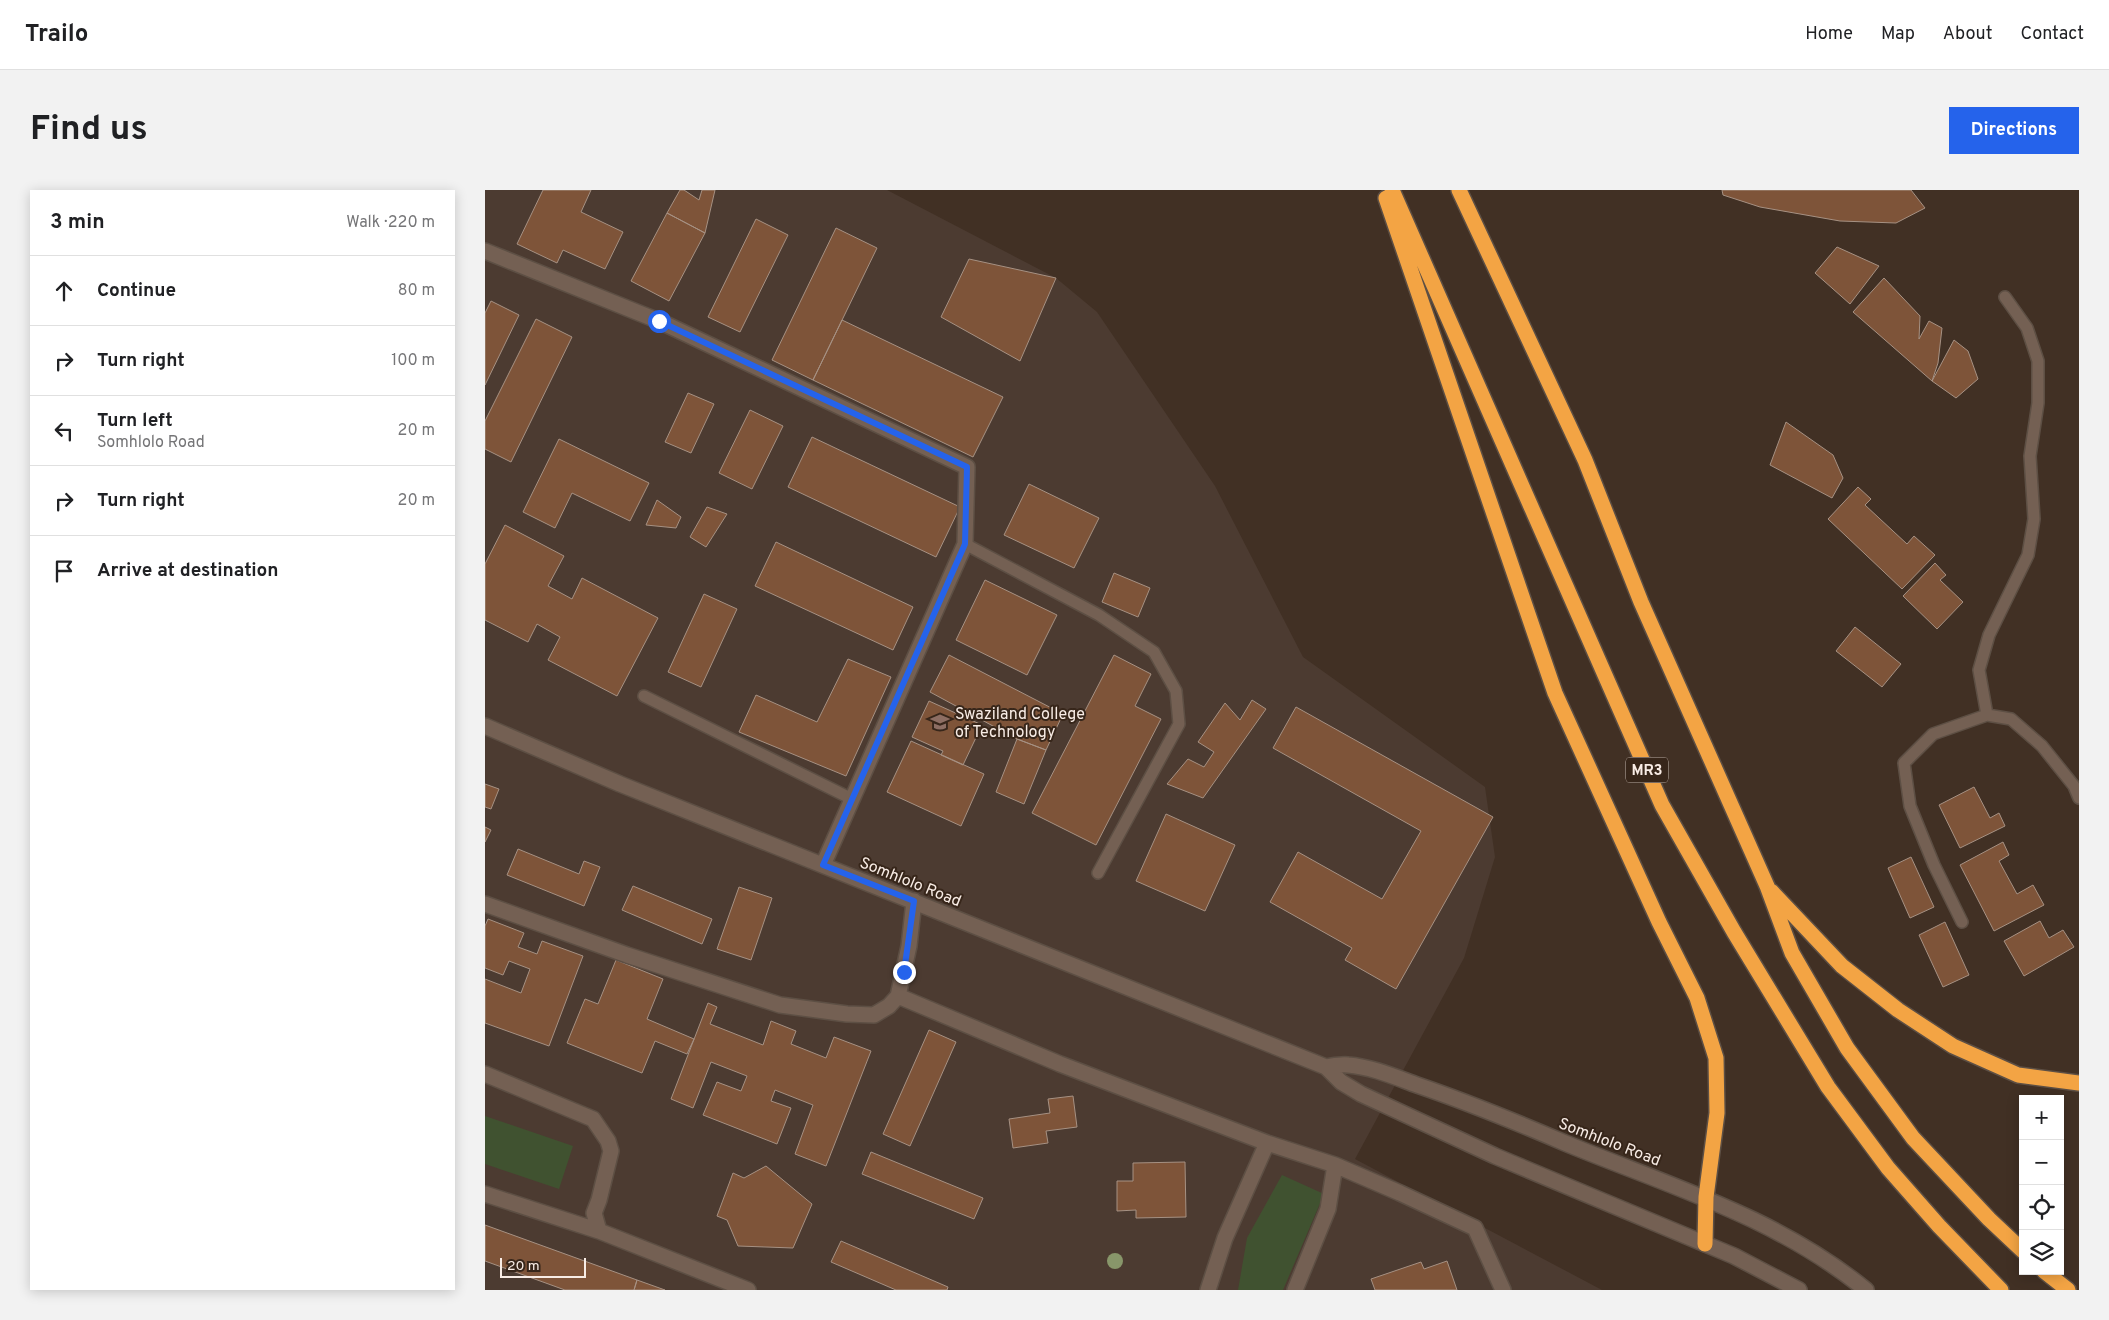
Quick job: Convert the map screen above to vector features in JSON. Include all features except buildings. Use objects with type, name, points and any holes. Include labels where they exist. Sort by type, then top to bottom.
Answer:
[{"type":"highway","points":[[1383,190],[1555,693],[1659,922],[1697,998],[1716,1058],[1717,1113],[1706,1197],[1705,1244]]},
{"type":"highway","name":"MR3","points":[[1392,190],[1662,805],[1734,932],[1828,1088],[1888,1168],[1939,1226],[2001,1290]]},
{"type":"highway","points":[[1459,190],[1585,460],[1641,602],[1767,886],[1792,953],[1847,1048],[1913,1138],[1989,1219],[2019,1247]]},
{"type":"highway","points":[[1767,886],[1841,966],[1898,1010],[1953,1046],[2018,1075],[2079,1083]]},
{"type":"highway","points":[[2049,1275],[2068,1290]]},
{"type":"street","points":[[485,251],[659,321],[967,467],[965,544],[823,865]]},
{"type":"street","name":"Somhlolo Road","points":[[485,726],[620,784],[1326,1067],[1341,1082],[1361,1094],[1495,1156],[1705,1244],[1799,1290]]},
{"type":"street","points":[[485,904],[627,955],[780,1005],[847,1014],[874,1015],[889,1006],[898,996],[909,946],[914,901]]},
{"type":"street","points":[[898,996],[1051,1060],[1267,1143],[1335,1165],[1475,1228],[1503,1290]]},
{"type":"street","name":"Somhlolo Road","points":[[1326,1067],[1347,1064],[1370,1069],[1410,1082],[1472,1104],[1576,1147],[1706,1197],[1815,1253],[1844,1272],[1866,1290]]},
{"type":"street","points":[[485,1074],[593,1119],[608,1141],[611,1151],[594,1213],[599,1231]]},
{"type":"street","points":[[1208,1290],[1225,1238],[1267,1143]]},
{"type":"street","points":[[1295,1290],[1328,1209],[1335,1165]]},
{"type":"street","points":[[485,1194],[599,1231],[748,1290]]},
{"type":"lane","points":[[1987,715],[1979,670],[1989,635],[2028,555],[2034,519],[2030,456],[2038,403],[2038,361],[2027,328],[2005,297]]},
{"type":"lane","points":[[965,544],[1099,616],[1155,652],[1176,691],[1179,724],[1098,873]]},
{"type":"lane","points":[[645,696],[852,799]]},
{"type":"lane","points":[[1962,922],[1934,865],[1910,806],[1905,763],[1933,734],[1987,715],[2011,719],[2042,746],[2074,786],[2079,798]]},
{"type":"shaded area","name":"Swaziland College of Technology","points":[[485,190],[887,190],[1056,278],[1097,312],[1215,486],[1303,657],[1485,787],[1495,857],[1464,958],[1355,1159],[1602,1290],[485,1290]]},
{"type":"green space","points":[[485,1116],[573,1146],[559,1189],[485,1164]]},
{"type":"green space","points":[[1282,1175],[1324,1194],[1283,1290],[1238,1290],[1247,1238]]},
{"type":"place","name":"Swaziland College of Technology","points":[[940,722]]},
{"type":"route","points":[[659,321],[967,467],[965,544],[823,865],[914,901],[904,972]]}]
